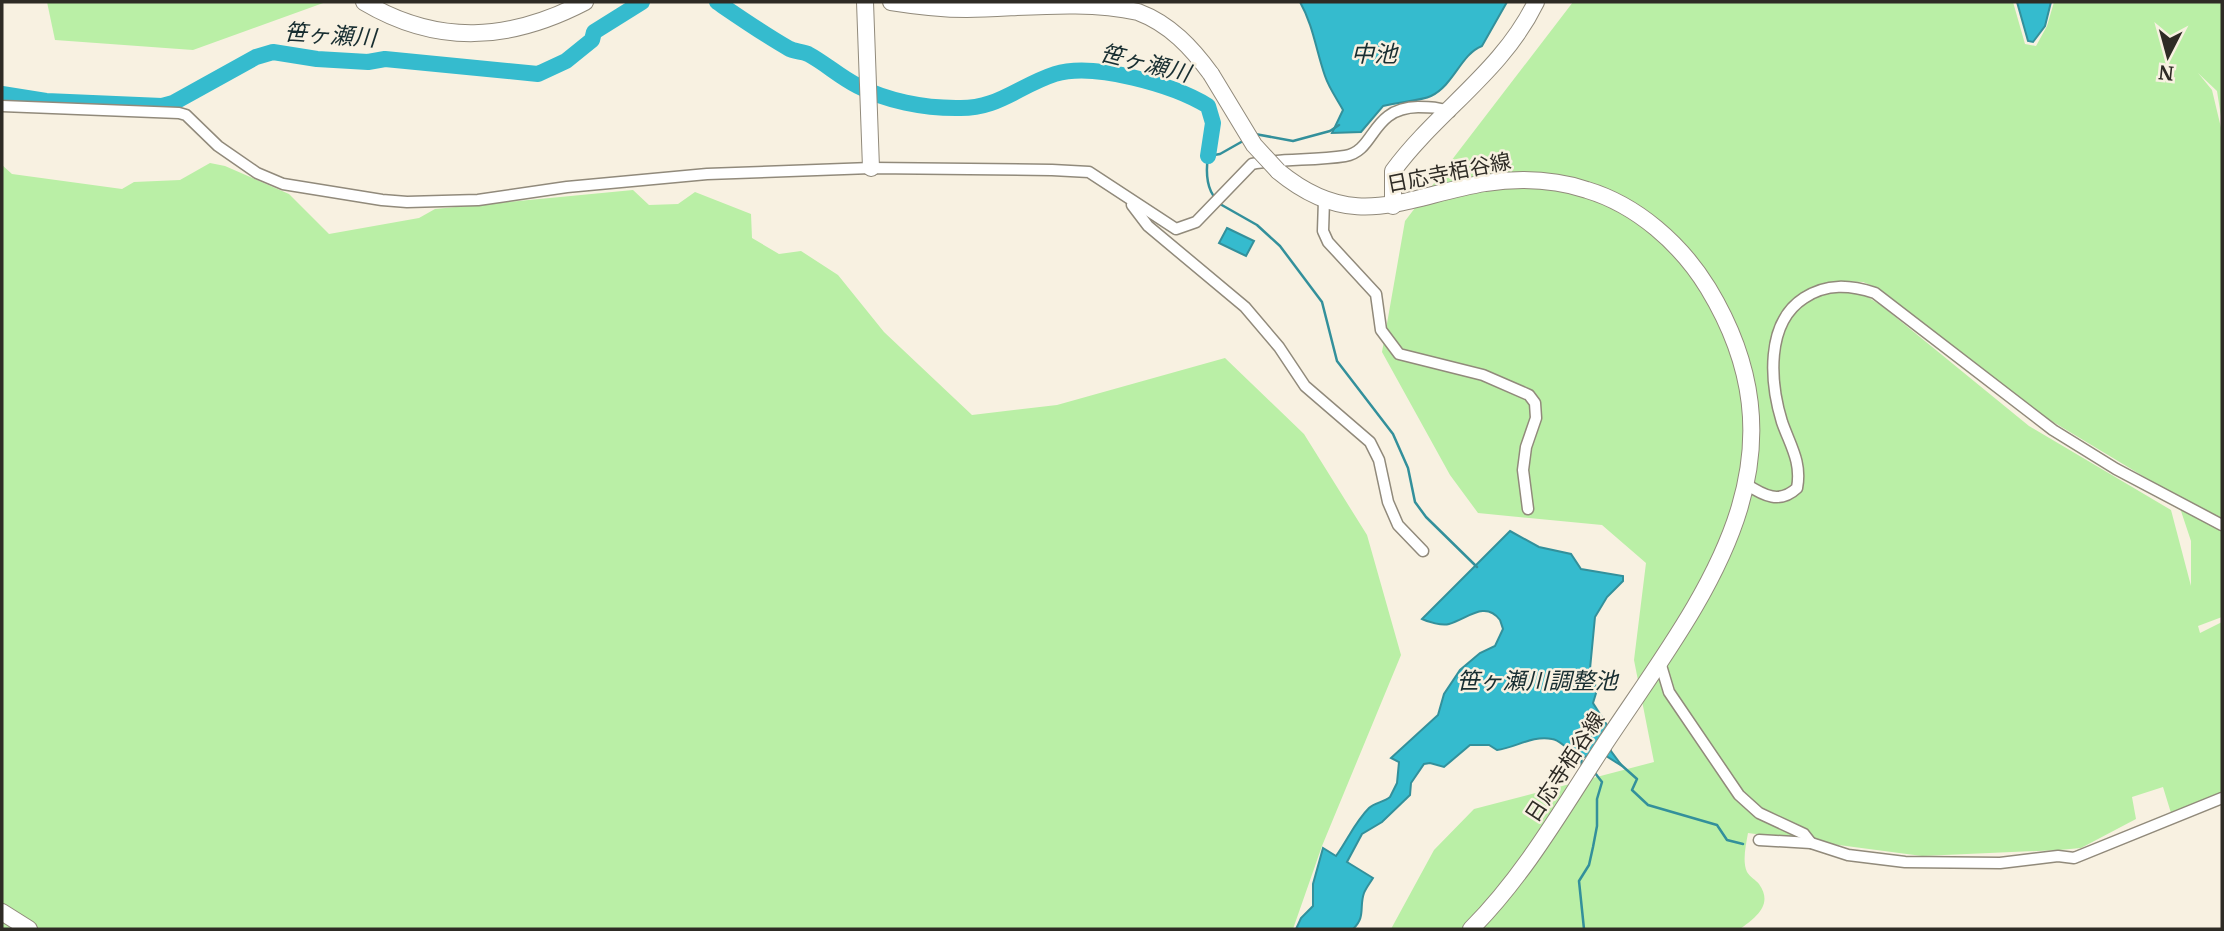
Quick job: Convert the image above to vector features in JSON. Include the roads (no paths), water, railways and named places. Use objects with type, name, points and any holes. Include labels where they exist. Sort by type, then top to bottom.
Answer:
[{"type":"main road","points":[[364,2],[412,24],[468,34],[491,33],[536,24],[585,2]]},
{"type":"main road","points":[[865,2],[866,103],[871,168]]},
{"type":"main road","name":"日応寺栢谷線","points":[[891,2],[936,8],[1063,3],[1123,8],[1140,13],[1174,33],[1211,74],[1254,145],[1278,171],[1302,189],[1324,200],[1355,207],[1393,206],[1484,184],[1542,181],[1602,195],[1655,227],[1698,272],[1735,344],[1750,416],[1746,484],[1733,534],[1718,566],[1660,662],[1525,865],[1492,908],[1471,929]]},
{"type":"main road","points":[[1393,206],[1393,172],[1506,51],[1536,2]]},
{"type":"main road","points":[[2,912],[29,929]]},
{"type":"street","points":[[2,106],[179,113],[186,115],[236,161],[283,184],[407,202],[478,200],[567,187],[695,175],[871,168],[1090,172],[1176,229],[1196,222],[1252,164],[1278,159],[1346,156],[1354,153],[1385,116],[1396,110],[1439,107],[1450,112]]},
{"type":"street","points":[[1124,195],[1148,226],[1245,307],[1279,347],[1305,386],[1370,442],[1379,460],[1388,502],[1398,525],[1423,551]]},
{"type":"street","points":[[1324,200],[1323,231],[1328,242],[1376,294],[1381,330],[1399,354],[1483,375],[1529,395],[1535,403],[1536,418],[1526,447],[1523,470],[1528,509]]},
{"type":"street","points":[[1746,484],[1768,497],[1779,499],[1790,495],[1797,488],[1799,463],[1778,404],[1776,338],[1781,324],[1797,303],[1812,293],[1843,285],[1875,293],[2053,430],[2116,469],[2222,525]]},
{"type":"street","points":[[1660,662],[1669,692],[1739,795],[1759,813],[1804,834],[1811,843]]},
{"type":"street","points":[[1759,840],[1811,843],[1848,855],[1905,862],[2000,863],[2058,856],[2074,858],[2222,798]]},
{"type":"water","name":"中池","points":[[1300,2],[1507,2],[1482,46],[1468,56],[1439,91],[1427,98],[1383,106],[1361,132],[1332,133],[1343,110],[1327,80]]},
{"type":"water","points":[[2017,2],[2051,2],[2045,26],[2033,42],[2028,41]]},
{"type":"water","points":[[1227,228],[1254,241],[1246,256],[1219,243]]},
{"type":"water","name":"笹ヶ瀬川調整池","points":[[1510,531],[1539,547],[1571,554],[1581,569],[1623,576],[1623,581],[1607,597],[1595,617],[1590,669],[1597,690],[1593,703],[1607,725],[1611,751],[1622,766],[1606,756],[1578,757],[1576,751],[1545,738],[1497,750],[1489,745],[1470,745],[1444,767],[1424,764],[1411,783],[1410,795],[1382,822],[1362,834],[1347,862],[1373,878],[1364,893],[1357,925],[1353,929],[1296,929],[1301,918],[1313,906],[1313,884],[1323,848],[1336,856],[1364,813],[1371,806],[1390,797],[1397,783],[1399,762],[1391,758],[1438,715],[1444,694],[1460,670],[1480,653],[1495,646],[1503,629],[1500,620],[1488,611],[1446,624],[1422,619]]},
{"type":"waterway","name":"笹ヶ瀬川","points":[[2,94],[46,101],[162,106],[173,103],[256,57],[273,52],[317,59],[368,62],[385,59],[538,74],[566,61],[592,40],[594,32],[642,2]]},
{"type":"waterway","name":"笹ヶ瀬川","points":[[717,2],[779,43],[808,54],[858,86],[893,100],[918,105],[971,108],[996,101],[1055,74],[1071,71],[1112,73],[1155,83],[1208,106],[1213,123],[1208,156]]},
{"type":"waterway","points":[[1255,134],[1293,141],[1330,131],[1339,125]]},
{"type":"waterway","name":"笹ヶ瀬川","points":[[1216,199],[1209,184],[1208,156],[1220,154],[1243,141]]},
{"type":"waterway","points":[[1220,204],[1257,225],[1280,246],[1322,302],[1337,361],[1393,434],[1408,468],[1415,502],[1426,517],[1477,567]]},
{"type":"waterway","points":[[1581,754],[1582,767]]},
{"type":"waterway","points":[[1619,763],[1637,779],[1632,790],[1648,805],[1717,825],[1727,840],[1743,844]]},
{"type":"waterway","points":[[1584,929],[1579,881],[1589,865],[1597,826],[1597,799],[1602,782],[1595,773]]}]
